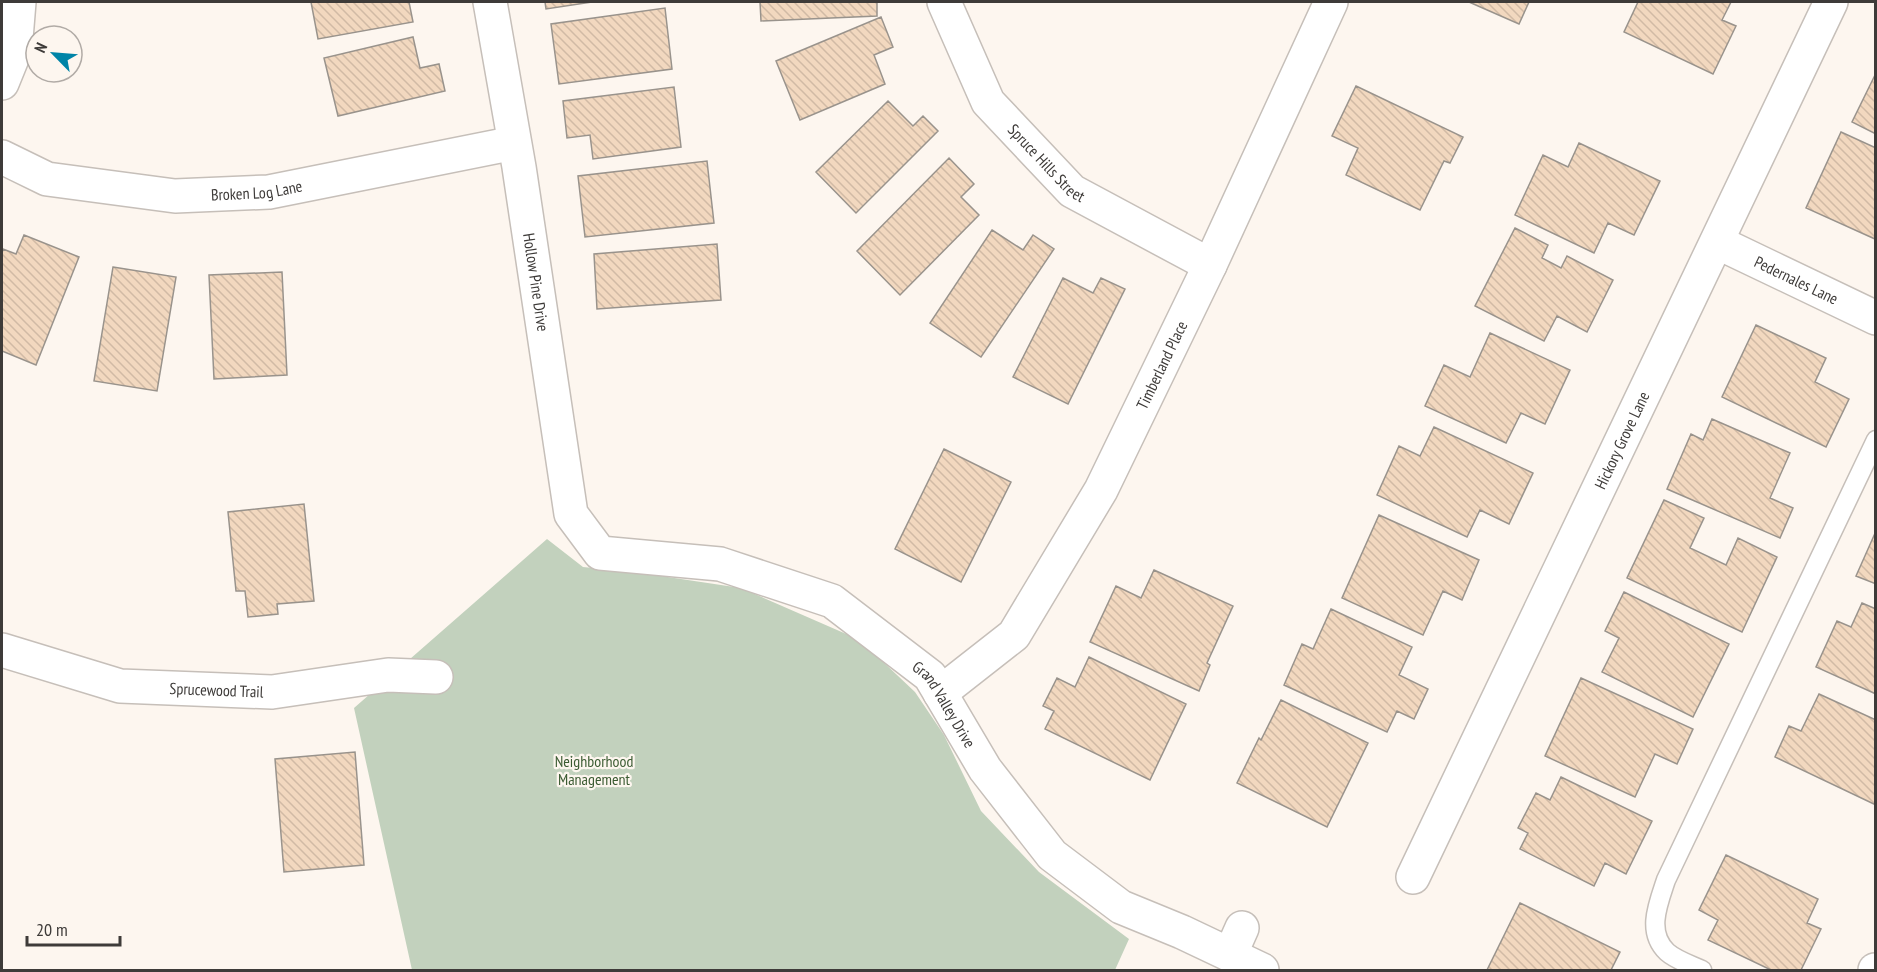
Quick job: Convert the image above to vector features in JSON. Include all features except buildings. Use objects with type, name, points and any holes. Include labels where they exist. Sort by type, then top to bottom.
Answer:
[{"type":"street","points":[[2,83],[15,51],[19,2]]},
{"type":"street","name":"Hollow Pine Drive","points":[[490,2],[571,514],[600,553]]},
{"type":"street","name":"Spruce Hills Street","points":[[944,2],[988,102],[1072,192],[1210,265]]},
{"type":"street","name":"Timberland Place","points":[[940,693],[1014,635],[1101,490],[1210,265],[1331,2]]},
{"type":"street","name":"Hickory Grove Lane","points":[[1413,877],[1831,2]]},
{"type":"street","name":"Broken Log Lane","points":[[2,157],[47,179],[175,196],[269,192],[514,143]]},
{"type":"street","name":"Pedernales Lane","points":[[1717,242],[1875,318]]},
{"type":"street","name":"Grand Valley Drive","points":[[600,553],[720,564],[832,602],[930,676],[985,769],[1052,855],[1121,907],[1182,932],[1236,941],[1262,970]]},
{"type":"street","name":"Sprucewood Trail","points":[[2,650],[120,686],[272,692],[388,675],[436,677]]},
{"type":"lane","points":[[1702,970],[1668,953],[1655,934],[1656,911],[1666,880],[1875,441]]},
{"type":"green space","name":"Neighborhood Management","points":[[547,539],[583,567],[741,588],[860,640],[915,692],[944,735],[981,811],[1039,872],[1129,939],[1115,970],[412,970],[354,708]]}]
